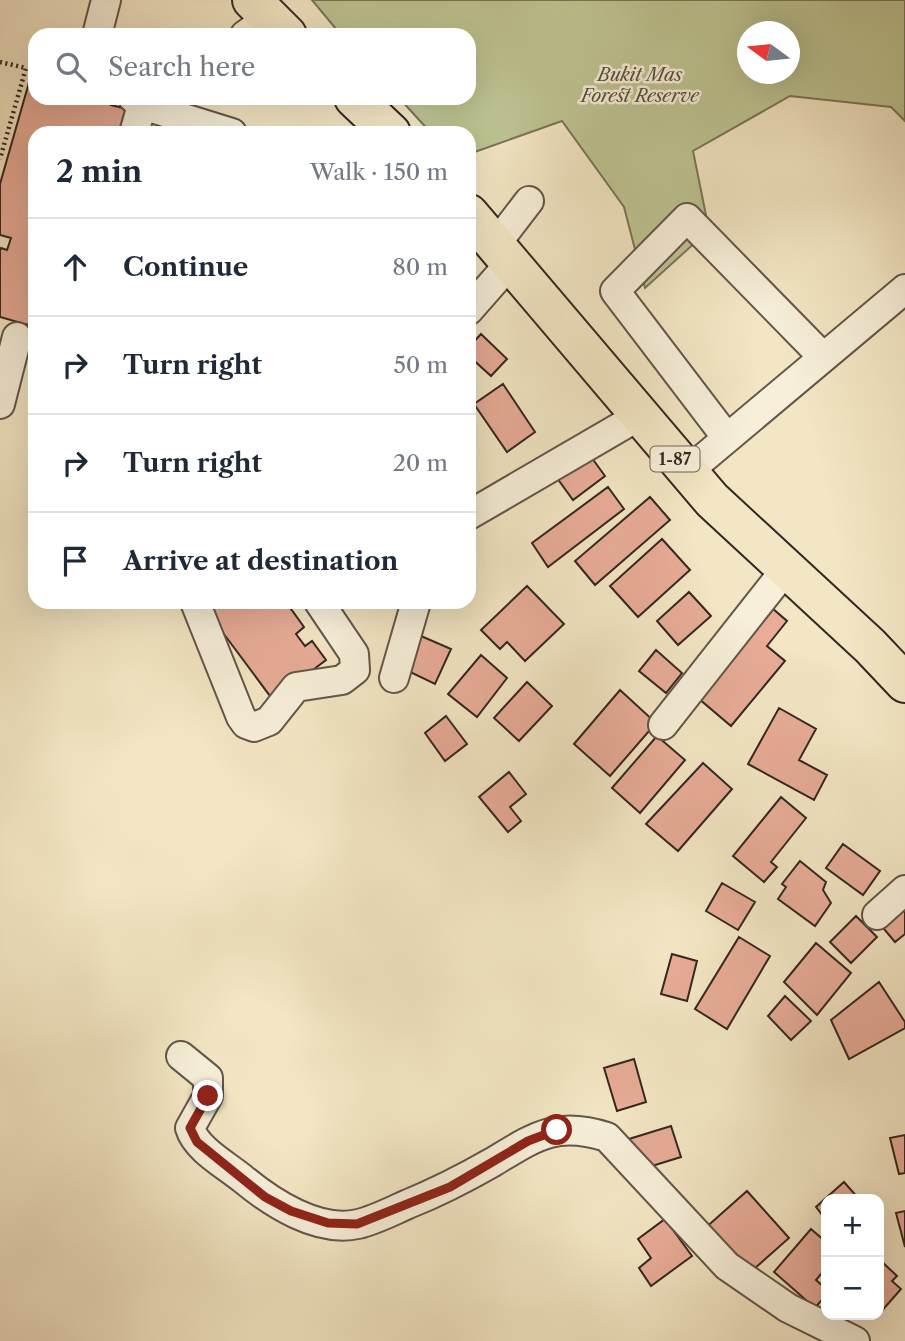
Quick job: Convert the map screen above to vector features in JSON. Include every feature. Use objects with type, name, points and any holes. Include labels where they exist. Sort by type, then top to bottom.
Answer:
[{"type":"highway","points":[[361,105],[384,126]]},
{"type":"highway","name":"1-87","points":[[491,239],[712,500],[870,646],[905,683]]},
{"type":"street","points":[[99,28],[106,0]]},
{"type":"street","points":[[136,126],[141,105]]},
{"type":"street","points":[[150,105],[180,125],[201,105]]},
{"type":"street","points":[[476,287],[491,239],[506,231],[529,201]]},
{"type":"street","points":[[727,438],[615,291],[687,218],[823,357]]},
{"type":"street","points":[[687,472],[905,289]]},
{"type":"street","points":[[0,404],[17,338]]},
{"type":"street","points":[[476,511],[639,416]]},
{"type":"street","points":[[663,725],[786,569]]},
{"type":"street","points":[[198,609],[241,717],[246,724],[254,727],[269,721],[296,687],[342,680],[355,670],[354,654],[324,609]]},
{"type":"street","points":[[394,678],[414,609]]},
{"type":"street","points":[[877,915],[905,890]]},
{"type":"street","points":[[181,1056],[208,1077],[208,1096],[190,1128],[197,1142],[265,1197],[291,1211],[328,1223],[357,1224],[450,1187],[528,1141],[557,1130],[581,1129],[607,1138],[727,1266],[788,1308],[855,1341]]},
{"type":"path","points":[[0,62],[26,68],[0,159]]},
{"type":"green space","name":"Bukit Mas Forest Reserve","points":[[312,0],[905,0],[905,121],[891,107],[790,96],[693,151],[709,230],[645,288],[624,207],[562,121],[476,152],[476,126],[425,126],[405,105],[476,105],[476,28],[335,28]]},
{"type":"building","points":[[28,86],[28,105],[111,105],[139,112],[134,126],[28,126],[28,325],[0,317],[0,250],[7,250],[11,238],[0,235],[0,184]]},
{"type":"building","points":[[481,334],[507,359],[491,376],[476,362],[476,339]]},
{"type":"building","points":[[503,384],[535,432],[507,452],[476,407],[476,403]]},
{"type":"building","points":[[589,454],[605,476],[573,500],[557,478]]},
{"type":"building","points":[[608,487],[624,509],[548,567],[532,543]]},
{"type":"building","points":[[650,497],[670,520],[595,585],[575,561]]},
{"type":"building","points":[[662,539],[690,570],[638,617],[610,586]]},
{"type":"building","points":[[527,586],[564,624],[525,661],[507,642],[500,649],[481,630]]},
{"type":"building","points":[[689,592],[711,616],[678,645],[657,621]]},
{"type":"building","points":[[772,608],[787,621],[767,646],[785,661],[731,726],[698,698]]},
{"type":"building","points":[[291,609],[304,627],[296,634],[305,646],[312,641],[326,660],[273,700],[206,610]]},
{"type":"building","points":[[421,636],[451,649],[435,684],[406,670]]},
{"type":"building","points":[[656,650],[682,673],[666,693],[639,671]]},
{"type":"building","points":[[481,655],[507,678],[477,717],[448,694]]},
{"type":"building","points":[[527,682],[552,706],[519,741],[494,718]]},
{"type":"building","points":[[620,690],[656,723],[610,776],[574,744]]},
{"type":"building","points":[[779,708],[816,729],[799,760],[827,775],[814,800],[748,764]]},
{"type":"building","points":[[446,716],[467,744],[445,761],[425,733]]},
{"type":"building","points":[[657,736],[685,760],[640,813],[612,788]]},
{"type":"building","points":[[703,763],[732,789],[678,851],[646,824]]},
{"type":"building","points":[[509,772],[526,794],[510,807],[521,821],[508,832],[479,797]]},
{"type":"building","points":[[781,797],[806,818],[771,862],[777,867],[764,882],[733,856]]},
{"type":"building","points":[[843,844],[880,871],[863,895],[826,868]]},
{"type":"building","points":[[800,861],[826,882],[823,890],[831,903],[815,926],[778,899],[786,887],[782,884]]},
{"type":"building","points":[[722,883],[755,902],[738,930],[706,911]]},
{"type":"building","points":[[905,900],[905,934],[895,942],[878,922]]},
{"type":"building","points":[[856,916],[877,937],[851,963],[830,942]]},
{"type":"building","points":[[739,937],[770,956],[727,1029],[695,1009]]},
{"type":"building","points":[[816,943],[851,973],[817,1015],[784,982]]},
{"type":"building","points":[[672,954],[697,961],[687,1001],[661,994]]},
{"type":"building","points":[[879,982],[905,1022],[905,1028],[849,1059],[831,1020]]},
{"type":"building","points":[[785,996],[811,1021],[791,1040],[768,1016]]},
{"type":"building","points":[[634,1059],[646,1102],[617,1111],[604,1068]]},
{"type":"building","points":[[671,1126],[681,1157],[639,1170],[629,1139]]},
{"type":"building","points":[[905,1135],[905,1173],[899,1174],[890,1138]]},
{"type":"building","points":[[844,1182],[855,1194],[831,1194]]},
{"type":"building","points":[[747,1191],[789,1238],[745,1277],[703,1230]]},
{"type":"building","points":[[905,1211],[905,1247],[896,1213]]},
{"type":"building","points":[[665,1219],[692,1256],[651,1286],[639,1268],[651,1258],[638,1239]]},
{"type":"building","points":[[811,1229],[821,1238],[821,1274],[816,1280],[821,1284],[821,1301],[815,1308],[774,1272]]},
{"type":"building","points":[[884,1264],[897,1276],[892,1281],[901,1289],[884,1308]]},
{"type":"route","points":[[208,1096],[190,1128],[197,1142],[265,1197],[291,1211],[328,1223],[357,1224],[379,1216],[450,1187],[528,1141],[557,1130]]}]
